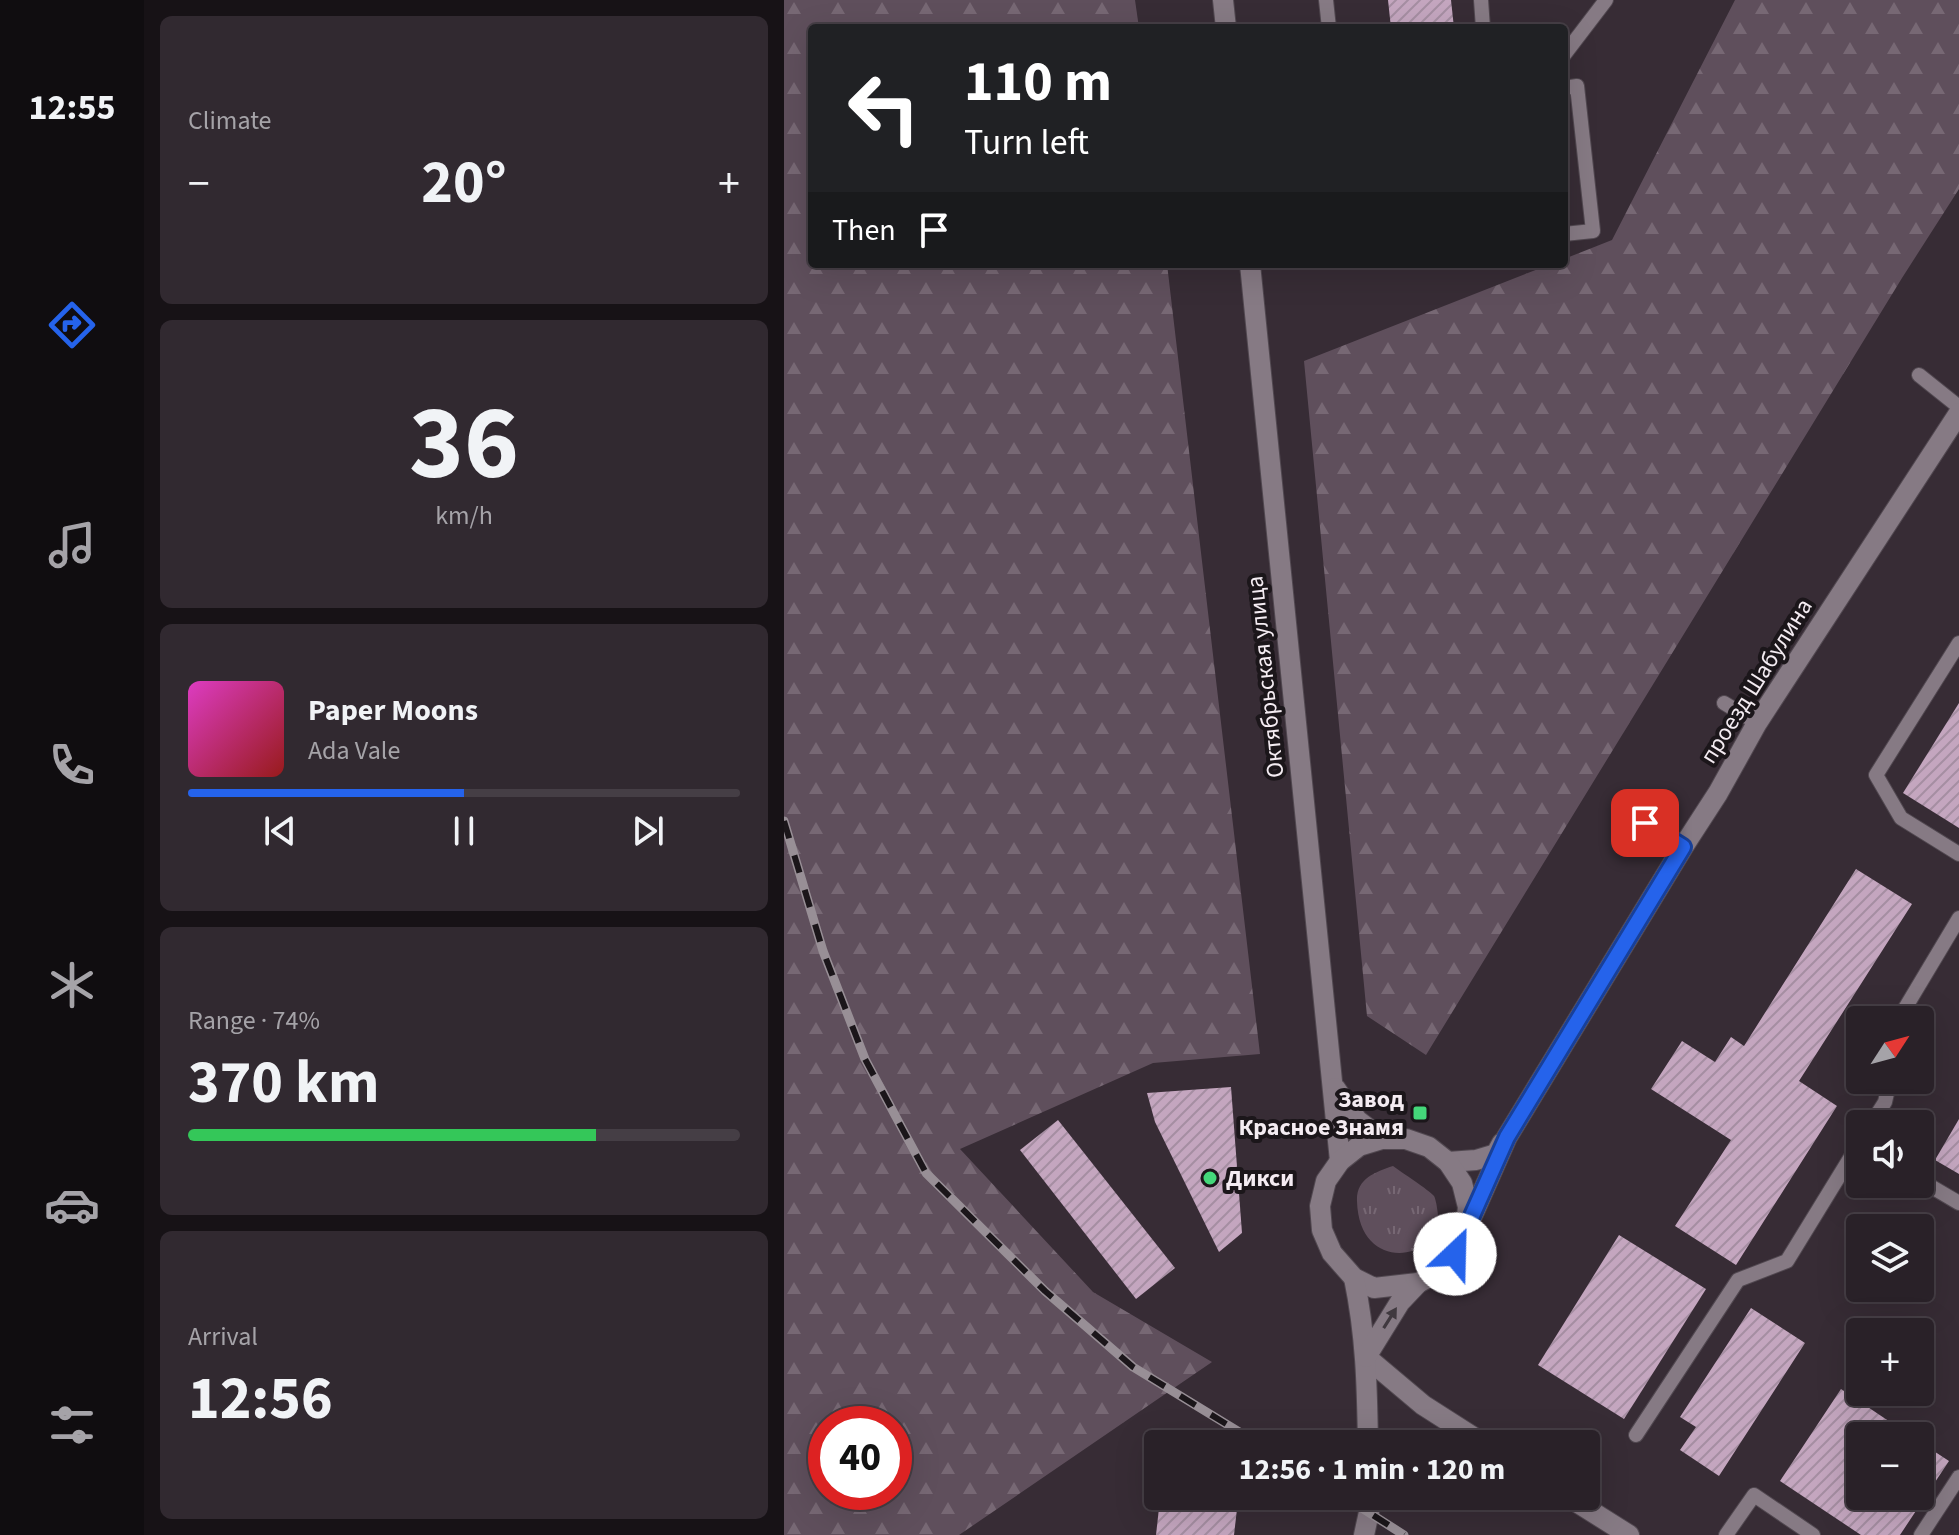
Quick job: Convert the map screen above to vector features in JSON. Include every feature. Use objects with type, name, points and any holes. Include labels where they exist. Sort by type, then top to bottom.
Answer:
[{"type":"street","points":[[1223,0],[1226,24]]},
{"type":"street","name":"Октябрьская улица","points":[[1250,268],[1340,1161]]},
{"type":"street","name":"проезд Шабулина","points":[[1366,1357],[1400,1302],[1418,1283],[1439,1272],[1455,1254],[1507,1137],[1718,793],[1757,723],[1959,413]]},
{"type":"street","name":"Октябрьская улица","points":[[1332,1084],[1357,1120],[1382,1139]]},
{"type":"street","points":[[1448,1162],[1476,1160],[1496,1154],[1507,1137]]},
{"type":"street","points":[[1368,1430],[1362,1314],[1354,1278],[1332,1253],[1322,1230],[1320,1206],[1326,1181],[1340,1161],[1359,1146],[1382,1139],[1406,1139],[1429,1147],[1448,1162],[1462,1183],[1468,1207],[1465,1232]]},
{"type":"street","name":"проезд Шабулина","points":[[1354,1278],[1374,1288],[1418,1283]]},
{"type":"street","points":[[1366,1357],[1423,1405],[1462,1430]]},
{"type":"street","points":[[1364,1535],[1369,1510]]},
{"type":"street","points":[[1589,1510],[1629,1535]]},
{"type":"lane","points":[[1326,0],[1329,24]]},
{"type":"lane","points":[[1481,0],[1483,24]]},
{"type":"lane","points":[[1568,50],[1606,0]]},
{"type":"lane","points":[[1568,87],[1577,86],[1593,231],[1568,234]]},
{"type":"lane","points":[[1919,375],[1959,407]]},
{"type":"lane","points":[[1959,643],[1876,775],[1901,818],[1959,854]]},
{"type":"lane","points":[[1724,703],[1757,723]]},
{"type":"lane","points":[[1645,823],[1683,847]]},
{"type":"lane","points":[[1906,1006],[1959,918]]},
{"type":"lane","points":[[1636,1435],[1738,1280],[1787,1261],[1846,1166]]},
{"type":"lane","points":[[1934,1188],[1959,1203]]},
{"type":"lane","points":[[1921,1535],[1959,1477]]},
{"type":"lane","points":[[1726,1535],[1754,1495],[1813,1535]]},
{"type":"green space","points":[[784,0],[1135,0],[1138,24],[808,24],[808,268],[1167,268],[1260,1054],[1153,1063],[960,1149],[1093,1292],[1212,1362],[959,1535],[784,1535]]},
{"type":"green space","points":[[1735,0],[1959,0],[1959,189],[1426,1055],[1367,1016],[1304,361],[1541,268],[1568,268],[1568,257],[1612,240]]},
{"type":"green space","points":[[1393,1166],[1431,1193],[1437,1207],[1437,1226],[1429,1240],[1417,1249],[1402,1253],[1386,1251],[1372,1242],[1361,1226],[1357,1201],[1363,1182]]},
{"type":"building","points":[[1388,0],[1451,0],[1454,24],[1391,24]]},
{"type":"building","points":[[1959,703],[1959,828],[1903,793]]},
{"type":"building","points":[[1856,869],[1912,904],[1799,1081],[1837,1106],[1736,1265],[1675,1226],[1731,1140],[1651,1089],[1682,1041],[1715,1062],[1731,1037],[1744,1046]]},
{"type":"building","name":"Дикси","points":[[1231,1087],[1242,1233],[1219,1252],[1155,1122],[1147,1093]]},
{"type":"building","points":[[1959,1119],[1959,1174],[1935,1160]]},
{"type":"building","points":[[1058,1120],[1175,1268],[1136,1299],[1020,1150]]},
{"type":"building","points":[[1619,1235],[1706,1289],[1624,1419],[1538,1365]]},
{"type":"building","points":[[1751,1308],[1805,1343],[1719,1476],[1680,1450],[1696,1427],[1680,1417]]},
{"type":"building","points":[[1841,1389],[1846,1392],[1846,1406],[1866,1406],[1890,1422],[1846,1422],[1846,1510],[1917,1510],[1900,1535],[1861,1535],[1780,1481]]},
{"type":"building","points":[[1934,1451],[1949,1461],[1934,1484]]},
{"type":"building","points":[[1159,1510],[1237,1510],[1234,1535],[1156,1535]]},
{"type":"railway","points":[[784,821],[823,951],[865,1059],[926,1173],[1045,1291],[1133,1367],[1236,1430]]},
{"type":"railway","points":[[1365,1510],[1404,1535]]},
{"type":"place","name":"Завод Красное Знамя","points":[[1420,1113]]},
{"type":"place","name":"Дикси","points":[[1210,1178]]},
{"type":"route","points":[[1455,1254],[1507,1137],[1683,847],[1645,823]]}]
